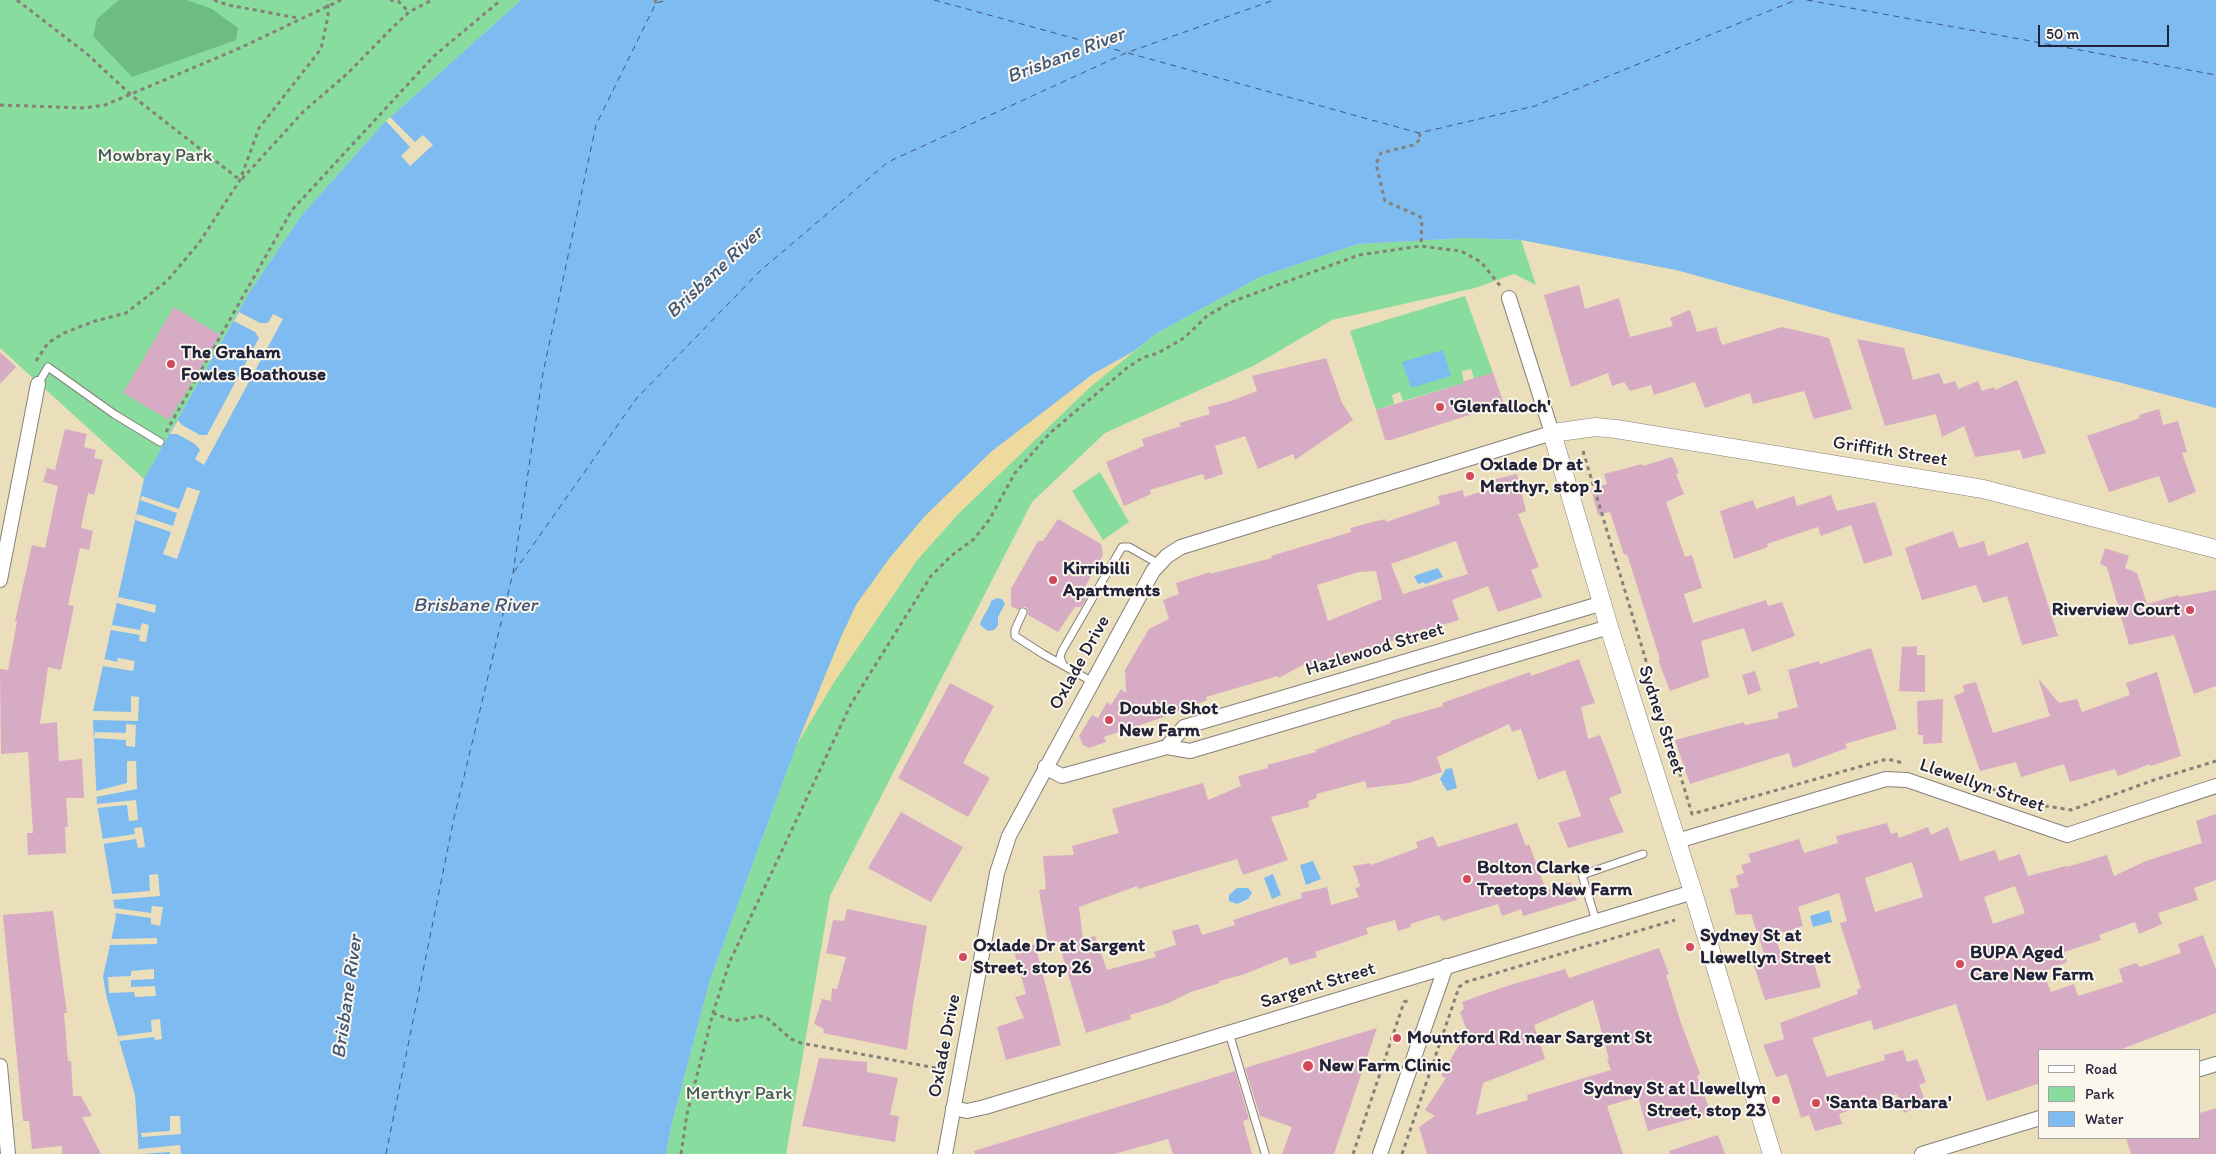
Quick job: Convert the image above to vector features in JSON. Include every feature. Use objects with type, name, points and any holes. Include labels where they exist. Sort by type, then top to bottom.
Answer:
[{"type":"street","name":"Sydney Street","points":[[1509,298],[1772,1154]]},
{"type":"street","points":[[0,580],[5,524],[38,384]]},
{"type":"street","name":"Griffith Street","points":[[1552,433],[1596,427],[1983,489],[2216,549]]},
{"type":"street","name":"Oxlade Drive","points":[[945,1154],[997,873],[1009,836],[1152,571],[1166,556],[1181,547],[1552,433]]},
{"type":"street","name":"Hazlewood Street","points":[[1167,747],[1184,727],[1603,603]]},
{"type":"street","points":[[1045,767],[1057,774],[1064,775],[1167,747],[1190,750],[1609,627]]},
{"type":"street","name":"Llewellyn Street","points":[[1677,841],[1886,779],[1907,780],[2067,835],[2216,786]]},
{"type":"street","name":"Sargent Street","points":[[953,1108],[967,1110],[985,1107],[1693,892]]},
{"type":"street","points":[[1380,1154],[1446,966]]},
{"type":"street","points":[[2201,1069],[2216,1064]]},
{"type":"street","points":[[0,1066],[8,1154]]},
{"type":"street","points":[[1922,1154],[2038,1119]]},
{"type":"lane","points":[[38,384],[48,366],[114,414],[160,442]]},
{"type":"lane","points":[[1063,665],[1060,657],[1062,651],[1122,547],[1129,547],[1159,564]]},
{"type":"lane","points":[[1023,612],[1015,630],[1016,636],[1021,641],[1091,681]]},
{"type":"lane","points":[[1596,921],[1582,876],[1643,854]]},
{"type":"lane","points":[[1229,1033],[1265,1153]]},
{"type":"path","points":[[17,0],[88,54],[132,95],[240,180]]},
{"type":"path","points":[[214,0],[228,5],[298,18]]},
{"type":"path","points":[[0,105],[84,108],[105,105],[240,48],[328,2],[341,0]]},
{"type":"path","points":[[390,0],[398,2],[409,12]]},
{"type":"path","points":[[240,180],[303,112],[348,73],[409,12],[432,0]]},
{"type":"path","points":[[160,442],[292,210],[434,56],[501,0]]},
{"type":"path","points":[[38,384],[34,372],[35,364],[38,354],[48,343],[64,333],[95,321],[126,313],[167,281],[217,218],[240,180],[259,128],[321,50],[328,2]]},
{"type":"path","points":[[1419,133],[1421,139],[1416,144],[1380,153],[1376,164],[1385,201],[1422,219],[1421,246]]},
{"type":"path","points":[[681,1154],[687,1114],[713,1013],[730,961],[851,704],[931,576],[951,556],[974,538],[989,520],[1015,473],[1050,432],[1128,367],[1142,358],[1158,354],[1184,338],[1207,316],[1231,302],[1359,255],[1421,246],[1461,251],[1481,262],[1509,298]]},
{"type":"path","points":[[1583,452],[1692,814],[1887,759],[1906,764]]},
{"type":"path","points":[[1934,771],[2046,806],[2071,810],[2154,780],[2216,761]]},
{"type":"path","points":[[1402,1154],[1457,988],[1466,982],[1675,920]]},
{"type":"path","points":[[1353,1154],[1404,1002],[1410,1000]]},
{"type":"path","points":[[713,1013],[734,1021],[760,1016],[767,1018],[791,1039],[802,1043],[936,1068]]},
{"type":"green space","name":"Mowbray Park","points":[[0,0],[521,0],[383,124],[301,216],[249,293],[144,479],[0,348]]},
{"type":"green space","points":[[119,0],[187,0],[212,9],[238,28],[236,40],[132,77],[93,36],[97,19]]},
{"type":"green space","name":"Merthyr Park","points":[[1466,238],[1521,240],[1536,285],[1514,274],[1475,288],[1332,320],[1255,365],[1105,433],[1032,502],[830,896],[786,1154],[666,1154],[671,1127],[710,980],[797,744],[834,682],[917,560],[959,513],[1090,387],[1157,333],[1260,277],[1358,244]]},
{"type":"green space","points":[[1465,296],[1493,373],[1475,382],[1471,369],[1462,371],[1464,383],[1403,401],[1400,392],[1392,395],[1394,404],[1376,410],[1350,331]]},
{"type":"green space","points":[[1100,472],[1129,522],[1103,540],[1072,491]]},
{"type":"sand","points":[[1134,351],[1090,387],[959,513],[917,560],[834,682],[797,744],[853,610],[882,567],[912,531],[980,461],[1018,430],[1057,400]]},
{"type":"water","name":"Brisbane River","points":[[521,0],[2216,0],[2216,408],[2118,382],[1847,317],[1676,270],[1521,240],[1466,238],[1358,244],[1260,277],[1157,333],[1134,351],[1093,374],[992,451],[924,517],[888,560],[856,605],[797,744],[710,980],[671,1127],[666,1154],[139,1154],[135,1095],[107,999],[103,977],[116,917],[97,804],[93,711],[144,479],[249,293],[301,216],[383,124]]},
{"type":"water","points":[[1443,350],[1451,376],[1411,388],[1402,362]]},
{"type":"water","points":[[1438,568],[1443,577],[1425,584],[1424,582],[1418,584],[1414,576]]},
{"type":"water","points":[[997,598],[1002,599],[1005,604],[998,617],[998,625],[994,630],[988,631],[980,625],[991,601]]},
{"type":"water","points":[[1452,768],[1457,788],[1447,791],[1440,779],[1446,769]]},
{"type":"water","points":[[1313,861],[1321,879],[1306,885],[1300,865]]},
{"type":"water","points":[[1273,874],[1281,895],[1272,899],[1264,878]]},
{"type":"water","points":[[1237,888],[1248,888],[1252,893],[1248,899],[1237,904],[1229,901],[1229,895]]},
{"type":"water","points":[[1829,910],[1832,922],[1813,927],[1810,916]]},
{"type":"pier","points":[[390,117],[415,142],[423,135],[433,145],[410,166],[401,156],[410,147],[386,121]]},
{"type":"pier","points":[[239,312],[260,323],[268,323],[273,314],[283,319],[204,465],[195,459],[200,450],[195,444],[177,434],[170,434],[178,420],[182,425],[200,435],[207,435],[259,338],[255,332],[234,321]]},
{"type":"pier","points":[[187,487],[200,491],[177,559],[163,554],[171,532],[135,520],[137,514],[173,526],[177,513],[140,500],[142,496],[179,509]]},
{"type":"pier","points":[[118,597],[156,605],[155,613],[117,603]]},
{"type":"pier","points":[[142,623],[149,625],[146,642],[139,641],[140,635],[111,630],[112,625],[140,630]]},
{"type":"pier","points":[[118,658],[135,661],[133,671],[103,666],[104,659],[117,662]]},
{"type":"pier","points":[[131,696],[139,697],[138,721],[93,720],[93,711],[131,712]]},
{"type":"pier","points":[[126,724],[136,725],[135,747],[126,746],[126,740],[94,738],[95,732],[126,733]]},
{"type":"pier","points":[[127,761],[136,761],[137,789],[96,797],[96,791],[127,783]]},
{"type":"pier","points":[[136,800],[138,820],[129,821],[127,805],[97,808],[97,804]]},
{"type":"pier","points":[[142,827],[145,847],[138,848],[136,839],[103,844],[102,839],[135,834],[134,828]]},
{"type":"pier","points":[[158,874],[160,896],[112,900],[112,894],[150,891],[149,875]]},
{"type":"pier","points":[[152,906],[163,907],[160,926],[151,924],[151,918],[115,913],[114,908],[151,913]]},
{"type":"pier","points":[[157,938],[157,944],[110,945],[111,939]]},
{"type":"pier","points":[[154,969],[154,979],[131,980],[131,987],[155,986],[156,996],[135,997],[134,992],[109,993],[108,977],[131,976],[131,971]]},
{"type":"pier","points":[[160,1019],[162,1039],[155,1040],[154,1037],[119,1041],[118,1036],[152,1032],[151,1020]]},
{"type":"pier","points":[[170,1116],[180,1116],[181,1134],[142,1137],[141,1133],[170,1131]]},
{"type":"pier","points":[[180,1145],[181,1154],[170,1154],[170,1152],[139,1154],[139,1149]]},
{"type":"building","points":[[1579,285],[1585,309],[1619,298],[1630,337],[1673,326],[1670,318],[1690,310],[1697,332],[1716,327],[1722,345],[1782,327],[1829,338],[1852,409],[1814,419],[1804,391],[1753,404],[1750,393],[1705,408],[1695,382],[1654,395],[1651,385],[1630,391],[1624,382],[1612,386],[1608,373],[1571,387],[1544,295]]},
{"type":"building","name":"The Graham Fowles Boathouse","points":[[174,307],[220,335],[169,420],[123,393]]},
{"type":"building","points":[[1857,339],[1904,348],[1913,380],[1939,373],[1944,384],[1955,381],[1958,389],[1978,381],[1982,391],[1994,387],[1995,390],[2017,380],[2046,453],[2023,459],[2020,450],[1975,457],[1964,426],[1942,437],[1936,414],[1885,426]]},
{"type":"building","points":[[0,352],[16,367],[0,384]]},
{"type":"building","points":[[1326,358],[1342,403],[1353,420],[1295,460],[1293,454],[1258,469],[1245,436],[1215,446],[1223,474],[1205,480],[1203,474],[1150,490],[1151,494],[1124,506],[1106,462],[1144,446],[1142,439],[1181,426],[1179,423],[1210,414],[1208,407],[1257,391],[1252,376]]},
{"type":"building","name":"'Glenfalloch'","points":[[1493,373],[1504,404],[1391,440],[1385,440],[1376,410]]},
{"type":"building","points":[[2159,409],[2163,425],[2178,421],[2187,452],[2182,453],[2196,492],[2169,503],[2159,476],[2109,492],[2087,436],[2140,418],[2139,415]]},
{"type":"building","points":[[65,429],[87,434],[84,447],[96,450],[94,458],[103,460],[94,495],[88,493],[81,528],[93,531],[89,550],[80,548],[68,605],[74,606],[61,670],[48,667],[40,724],[57,722],[59,761],[82,759],[84,798],[66,798],[68,827],[65,827],[66,853],[28,855],[27,833],[33,833],[28,752],[1,754],[0,669],[8,670],[17,622],[15,621],[32,545],[45,548],[58,486],[43,482],[47,468],[55,470]]},
{"type":"building","points":[[1672,457],[1679,473],[1676,474],[1684,494],[1666,502],[1685,557],[1692,555],[1702,588],[1684,594],[1693,623],[1766,600],[1768,606],[1782,602],[1795,636],[1752,652],[1744,628],[1701,641],[1709,677],[1670,691],[1658,660],[1660,659],[1627,554],[1624,555],[1610,512],[1598,515],[1591,489],[1607,484],[1604,474],[1642,464],[1643,466]]},
{"type":"building","points":[[1517,474],[1526,511],[1518,514],[1539,567],[1531,570],[1542,597],[1498,612],[1488,586],[1452,600],[1459,620],[1426,630],[1426,628],[1351,657],[1349,652],[1308,669],[1306,663],[1279,678],[1278,676],[1206,697],[1207,700],[1170,715],[1104,737],[1106,742],[1089,748],[1083,745],[1079,736],[1092,715],[1098,718],[1107,702],[1111,705],[1121,689],[1126,693],[1125,670],[1149,629],[1169,619],[1163,600],[1179,594],[1176,583],[1210,572],[1210,574],[1272,558],[1271,556],[1351,532],[1350,528],[1385,519],[1386,522],[1440,504],[1438,496],[1463,490],[1464,497],[1493,488],[1492,480]],"holes":[[[1456,541],[1468,574],[1403,594],[1391,564]],[[1376,571],[1382,599],[1328,621],[1317,585],[1359,572]]]},
{"type":"building","points":[[1831,495],[1837,511],[1875,502],[1893,555],[1864,564],[1851,525],[1821,536],[1818,527],[1767,544],[1768,547],[1734,559],[1720,511],[1753,500],[1756,509],[1794,496],[1797,506]]},
{"type":"building","name":"Kirribilli Apartments","points":[[1058,519],[1101,544],[1103,555],[1082,592],[1086,600],[1081,607],[1075,607],[1058,632],[1028,615],[1026,607],[1018,610],[1011,606],[1011,589],[1038,541],[1043,541]]},
{"type":"building","points":[[1953,531],[1959,548],[1984,541],[1988,556],[2028,542],[2058,636],[2022,645],[2007,596],[1983,603],[1976,585],[1922,600],[1905,548]]},
{"type":"building","points":[[2105,548],[2129,556],[2125,568],[2137,573],[2147,604],[2179,595],[2179,597],[2216,590],[2216,686],[2194,694],[2174,635],[2129,645],[2107,567],[2100,564]]},
{"type":"building","points":[[1917,646],[1917,655],[1925,655],[1925,692],[1899,691],[1902,647]]},
{"type":"building","points":[[1871,648],[1897,729],[1845,744],[1847,748],[1793,768],[1789,753],[1690,784],[1675,740],[1744,722],[1745,725],[1779,718],[1777,713],[1798,707],[1788,670],[1819,661],[1820,664]]},
{"type":"building","points":[[1579,659],[1595,703],[1581,707],[1588,739],[1600,735],[1610,760],[1622,793],[1609,798],[1624,832],[1568,848],[1558,823],[1581,816],[1565,770],[1538,780],[1521,729],[1512,732],[1509,724],[1437,757],[1442,772],[1409,783],[1367,788],[1365,781],[1316,794],[1317,798],[1308,801],[1309,807],[1271,817],[1288,860],[1243,875],[1237,859],[1138,889],[1137,886],[1079,907],[1083,939],[1095,936],[1107,970],[1156,957],[1154,952],[1176,945],[1172,931],[1198,924],[1202,935],[1235,925],[1233,920],[1302,898],[1301,893],[1327,887],[1331,905],[1359,897],[1355,889],[1360,886],[1353,866],[1370,863],[1371,865],[1418,848],[1416,842],[1433,836],[1438,847],[1517,823],[1526,846],[1529,844],[1546,890],[1571,882],[1577,900],[1523,916],[1521,909],[1502,916],[1498,904],[1442,921],[1439,915],[1410,924],[1411,927],[1398,931],[1395,920],[1366,928],[1368,934],[1315,952],[1317,957],[1290,965],[1287,957],[1245,974],[1219,981],[1220,983],[1191,992],[1166,1004],[1130,1015],[1131,1019],[1086,1033],[1058,941],[1048,944],[1039,890],[1046,889],[1043,856],[1074,855],[1072,846],[1119,833],[1112,809],[1203,783],[1208,800],[1241,786],[1238,776],[1268,768],[1267,765],[1316,752],[1315,750],[1391,723],[1390,721],[1443,706],[1442,703],[1530,672],[1531,676]]},
{"type":"building","points":[[1755,671],[1761,690],[1748,695],[1742,675]]},
{"type":"building","points":[[2157,672],[2181,756],[2151,766],[2150,764],[2118,776],[2115,769],[2070,782],[2064,764],[2021,777],[2016,762],[1980,771],[1954,696],[1964,692],[1963,685],[1976,682],[1993,733],[2050,716],[2038,678],[2059,703],[2077,699],[2082,712],[2130,695],[2126,683]]},
{"type":"building","points":[[950,683],[994,706],[963,763],[990,778],[968,817],[898,778]]},
{"type":"building","points":[[1943,699],[1942,743],[1923,744],[1923,735],[1918,735],[1917,701]]},
{"type":"building","points":[[901,812],[963,847],[931,902],[868,868]]},
{"type":"building","points":[[2216,814],[2216,880],[2194,888],[2198,900],[2158,913],[2162,924],[2139,934],[2135,922],[2099,935],[2101,940],[2064,952],[2067,962],[2043,972],[2051,992],[2074,984],[2078,996],[2123,982],[2119,969],[2136,963],[2140,967],[2181,953],[2178,944],[2203,935],[2216,970],[2216,1013],[2122,1049],[2038,1049],[2038,1084],[1987,1101],[1956,1004],[1874,1030],[1871,1020],[1812,1038],[1827,1077],[1885,1060],[1884,1055],[1903,1050],[1907,1062],[1917,1059],[1926,1082],[1919,1085],[1926,1103],[1904,1113],[1897,1094],[1839,1114],[1842,1124],[1815,1131],[1809,1115],[1801,1118],[1787,1074],[1776,1077],[1763,1045],[1784,1039],[1780,1023],[1858,994],[1857,990],[1861,988],[1840,923],[1847,921],[1839,893],[1798,907],[1803,926],[1775,935],[1784,965],[1812,957],[1821,987],[1765,1000],[1751,957],[1764,953],[1751,914],[1736,915],[1730,889],[1739,887],[1736,876],[1744,873],[1741,865],[1751,862],[1748,854],[1799,839],[1804,853],[1838,843],[1836,836],[1887,823],[1891,834],[1897,832],[1899,838],[1928,827],[1931,835],[1948,827],[1960,861],[1995,850],[1999,861],[2020,854],[2028,876],[2107,855],[2114,876],[2146,861],[2202,843],[2196,821]],"holes":[[[1912,862],[1923,897],[1875,912],[1865,878]],[[2015,886],[2025,913],[1993,924],[1984,897]]]},
{"type":"building","points":[[847,909],[927,926],[907,1050],[823,1033],[824,1029],[814,1024],[822,999],[831,1001],[832,988],[837,989],[846,957],[826,953],[833,920],[844,921]]},
{"type":"building","points":[[53,911],[67,1013],[64,1013],[68,1061],[71,1061],[73,1096],[81,1096],[92,1116],[82,1117],[101,1154],[62,1154],[62,1146],[32,1149],[29,1121],[23,1121],[3,915]]},
{"type":"building","points":[[1035,944],[1061,1045],[1006,1060],[997,1027],[1024,1018],[1015,997],[1026,994],[1014,951]]},
{"type":"building","points":[[1659,948],[1669,974],[1666,975],[1681,1023],[1700,1074],[1697,1076],[1711,1113],[1648,1131],[1638,1097],[1607,1106],[1623,1154],[1427,1154],[1419,1127],[1435,1116],[1425,1110],[1446,1078],[1441,1076],[1467,1031],[1460,1012],[1464,1009],[1462,1002],[1507,986],[1565,969],[1569,978]],"holes":[[[1593,1000],[1609,1059],[1607,1060],[1611,1070],[1527,1095],[1528,1100],[1476,1115],[1483,1083],[1545,1059],[1534,1025]]]},
{"type":"building","points":[[1377,1028],[1334,1154],[1282,1154],[1292,1127],[1260,1116],[1245,1068]]},
{"type":"building","points":[[819,1058],[867,1062],[867,1072],[898,1078],[890,1115],[899,1116],[895,1142],[802,1126]]},
{"type":"building","points":[[1235,1071],[1249,1119],[1243,1121],[1252,1154],[1173,1154],[1168,1139],[1114,1154],[975,1154],[974,1151]]},
{"type":"building","points":[[2216,1108],[2216,1154],[2131,1154],[2126,1139],[2201,1139],[2201,1113]]},
{"type":"building","points":[[1718,1135],[1725,1154],[1670,1154],[1669,1151]]},
{"type":"ferry route","points":[[386,1154],[454,818],[513,573],[543,373],[596,125],[656,3],[667,0]]},
{"type":"ferry route","points":[[934,0],[1124,52]]},
{"type":"ferry route","points":[[514,572],[636,399],[760,271],[888,162],[1126,53],[1274,0]]},
{"type":"ferry route","points":[[1128,53],[1419,133],[1535,106],[1796,0]]},
{"type":"ferry route","points":[[1807,0],[2216,75]]},
{"type":"place","name":"The Graham Fowles Boathouse","points":[[171,364]]},
{"type":"place","name":"'Glenfalloch'","points":[[1440,407]]},
{"type":"place","name":"Oxlade Dr at Merthyr, stop 1","points":[[1470,476]]},
{"type":"place","name":"Kirribilli Apartments","points":[[1053,580]]},
{"type":"place","name":"Riverview Court","points":[[2190,610]]},
{"type":"place","name":"Double Shot New Farm","points":[[1109,720]]},
{"type":"place","name":"Bolton Clarke - Treetops New Farm","points":[[1467,879]]},
{"type":"place","name":"Sydney St at Llewellyn Street","points":[[1690,947]]},
{"type":"place","name":"Oxlade Dr at Sargent Street, stop 26","points":[[963,957]]},
{"type":"place","name":"BUPA Aged Care New Farm","points":[[1960,964]]},
{"type":"place","name":"Mountford Rd near Sargent St","points":[[1397,1038]]},
{"type":"place","name":"New Farm Clinic","points":[[1308,1066]]},
{"type":"place","name":"Sydney St at Llewellyn Street, stop 23","points":[[1776,1100]]},
{"type":"place","name":"'Santa Barbara'","points":[[1816,1103]]}]
